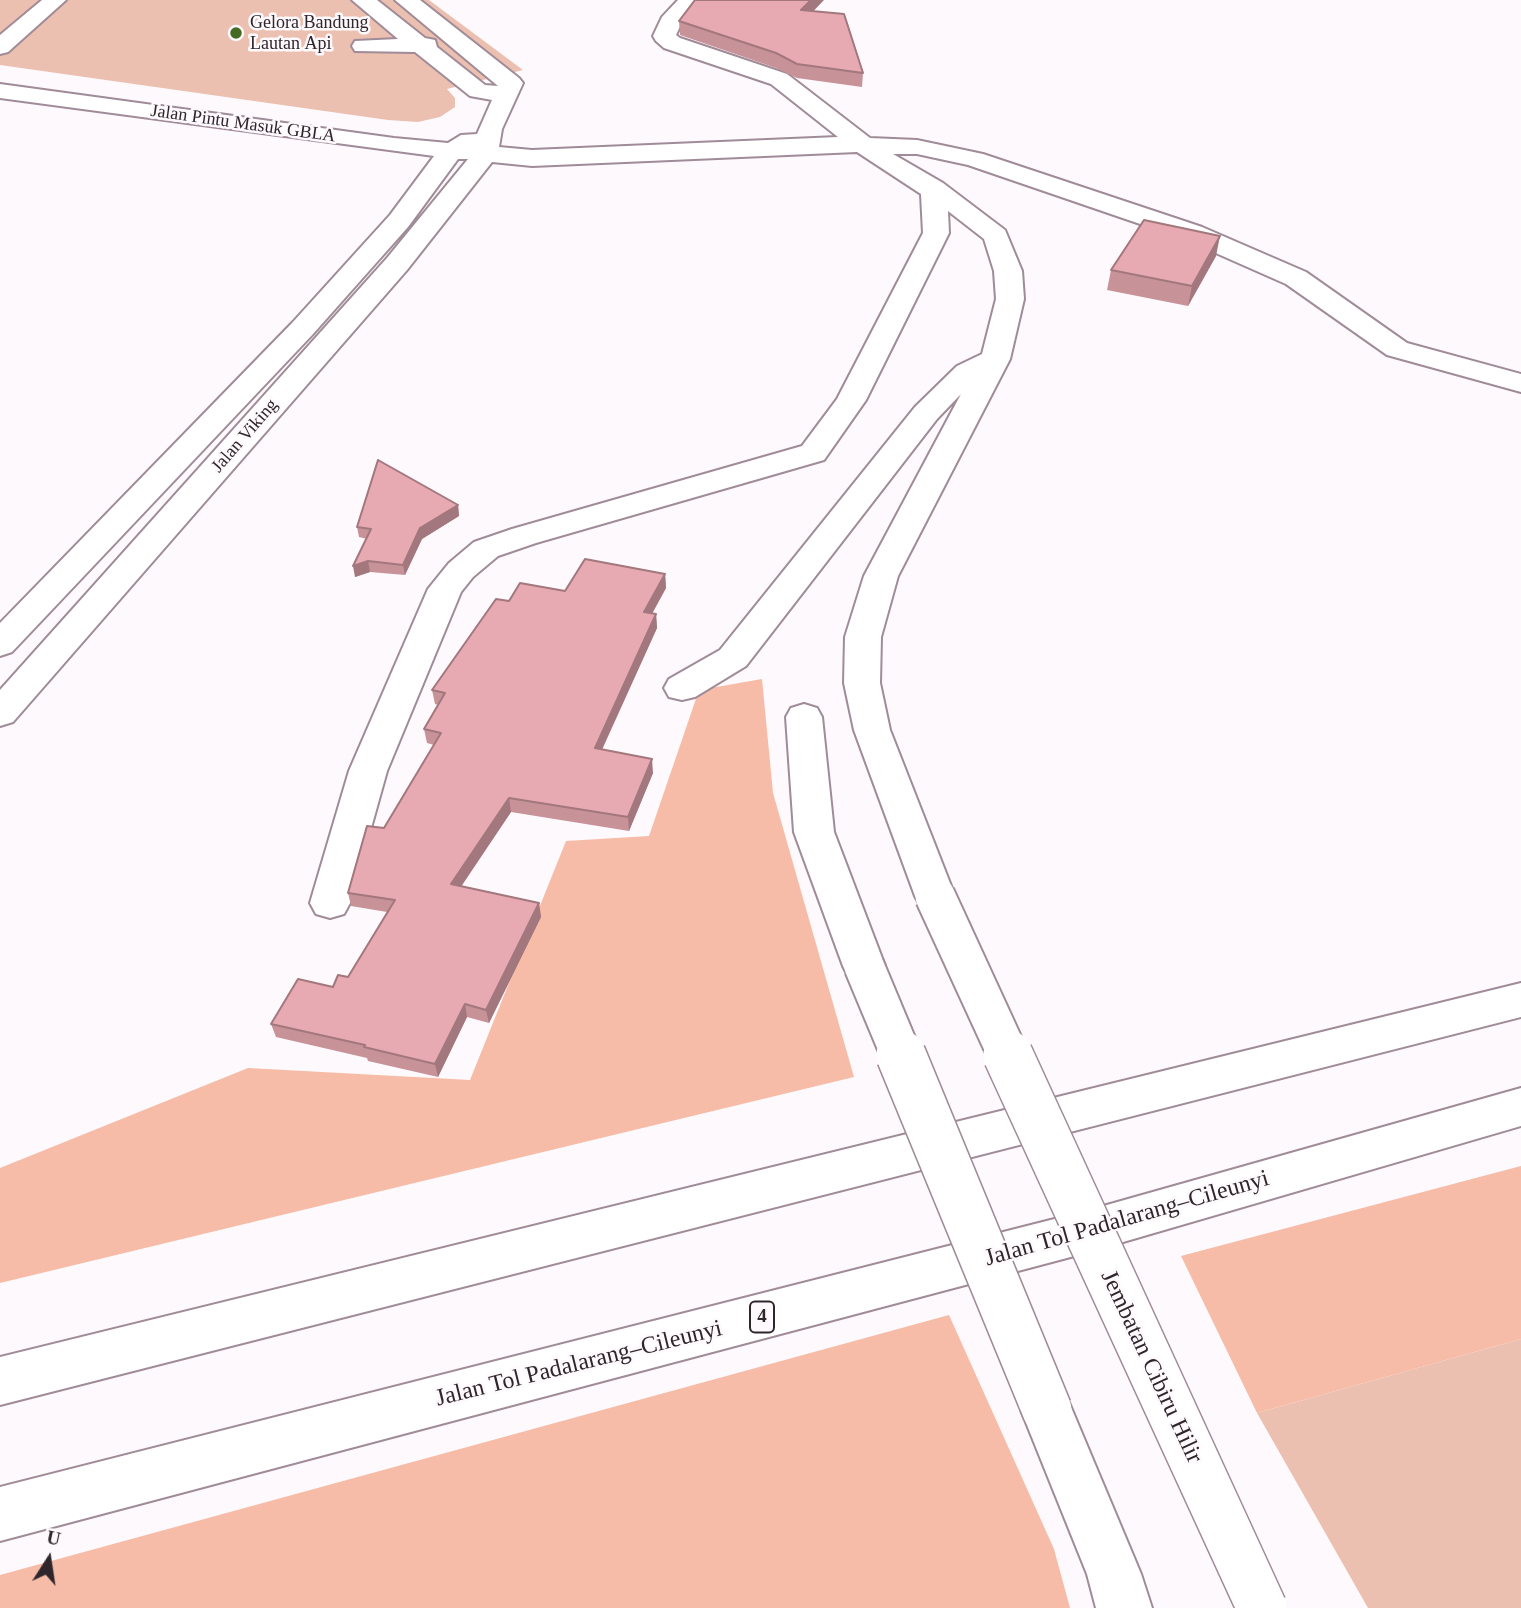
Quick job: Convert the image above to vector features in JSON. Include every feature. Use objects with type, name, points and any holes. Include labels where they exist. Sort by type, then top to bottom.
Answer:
[{"type":"main road","points":[[0,47],[55,0]]},
{"type":"main road","points":[[363,0],[478,92],[506,94],[511,83],[406,0]]},
{"type":"main road","name":"Jembatan Cibiru Hilir","points":[[691,0],[673,17],[664,36],[672,43],[779,79],[866,147],[934,188],[996,236],[1008,271],[1010,299],[995,359],[881,576],[863,636],[862,683],[872,730],[935,896],[1262,1608]]},
{"type":"main road","points":[[363,46],[418,46],[459,40]]},
{"type":"main road","name":"Jalan Pintu Masuk GBLA","points":[[0,91],[451,151],[488,142],[600,156],[831,144],[918,147],[974,159],[1193,233],[1296,278],[1397,349],[1521,383]]},
{"type":"main road","name":"Jalan Viking","points":[[0,713],[397,264],[488,142],[506,94]]},
{"type":"main road","name":"Jalan Viking","points":[[0,644],[312,318],[399,221],[451,151]]},
{"type":"main road","points":[[330,903],[368,771],[445,589],[461,570],[486,549],[524,536],[813,453],[851,400],[936,233],[934,188]]},
{"type":"main road","points":[[682,688],[733,658],[926,413],[968,372],[995,359]]},
{"type":"main road","points":[[804,717],[814,832],[864,966],[1114,1574],[1124,1608]]},
{"type":"main road","points":[[0,1381],[1521,1000]]},
{"type":"main road","name":"Jalan Tol Padalarang–Cileunyi","points":[[0,1514],[1082,1233],[1521,1107]]},
{"type":"shaded area","name":"Gelora Bandung Lautan Api","points":[[0,0],[429,0],[523,70],[447,89],[455,98],[455,107],[440,117],[418,122],[388,120],[0,65]]},
{"type":"shaded area","points":[[762,679],[773,793],[854,1077],[0,1283],[0,1168],[248,1068],[470,1080],[566,841],[649,836],[699,690]]},
{"type":"shaded area","points":[[1521,1166],[1521,1339],[1257,1413],[1181,1256]]},
{"type":"shaded area","points":[[949,1315],[1054,1549],[1070,1608],[0,1608],[0,1575]]},
{"type":"shaded area","points":[[1521,1339],[1521,1608],[1368,1608],[1257,1413]]},
{"type":"building","points":[[695,0],[811,0],[801,10],[844,14],[863,73],[797,64],[776,53],[679,21]]},
{"type":"building","points":[[1144,220],[1220,236],[1192,286],[1111,270]]},
{"type":"building","points":[[378,460],[458,505],[420,528],[403,565],[368,561],[353,566],[371,529],[357,527]]},
{"type":"building","points":[[585,559],[665,574],[644,612],[656,614],[595,748],[652,759],[628,817],[509,798],[451,884],[539,903],[486,1010],[465,1004],[435,1064],[271,1024],[298,979],[333,987],[338,975],[348,977],[395,900],[348,893],[367,826],[384,828],[441,733],[424,729],[445,693],[432,690],[496,599],[509,601],[520,583],[565,591]]},
{"type":"place","name":"Gelora Bandung Lautan Api","points":[[236,33]]}]
